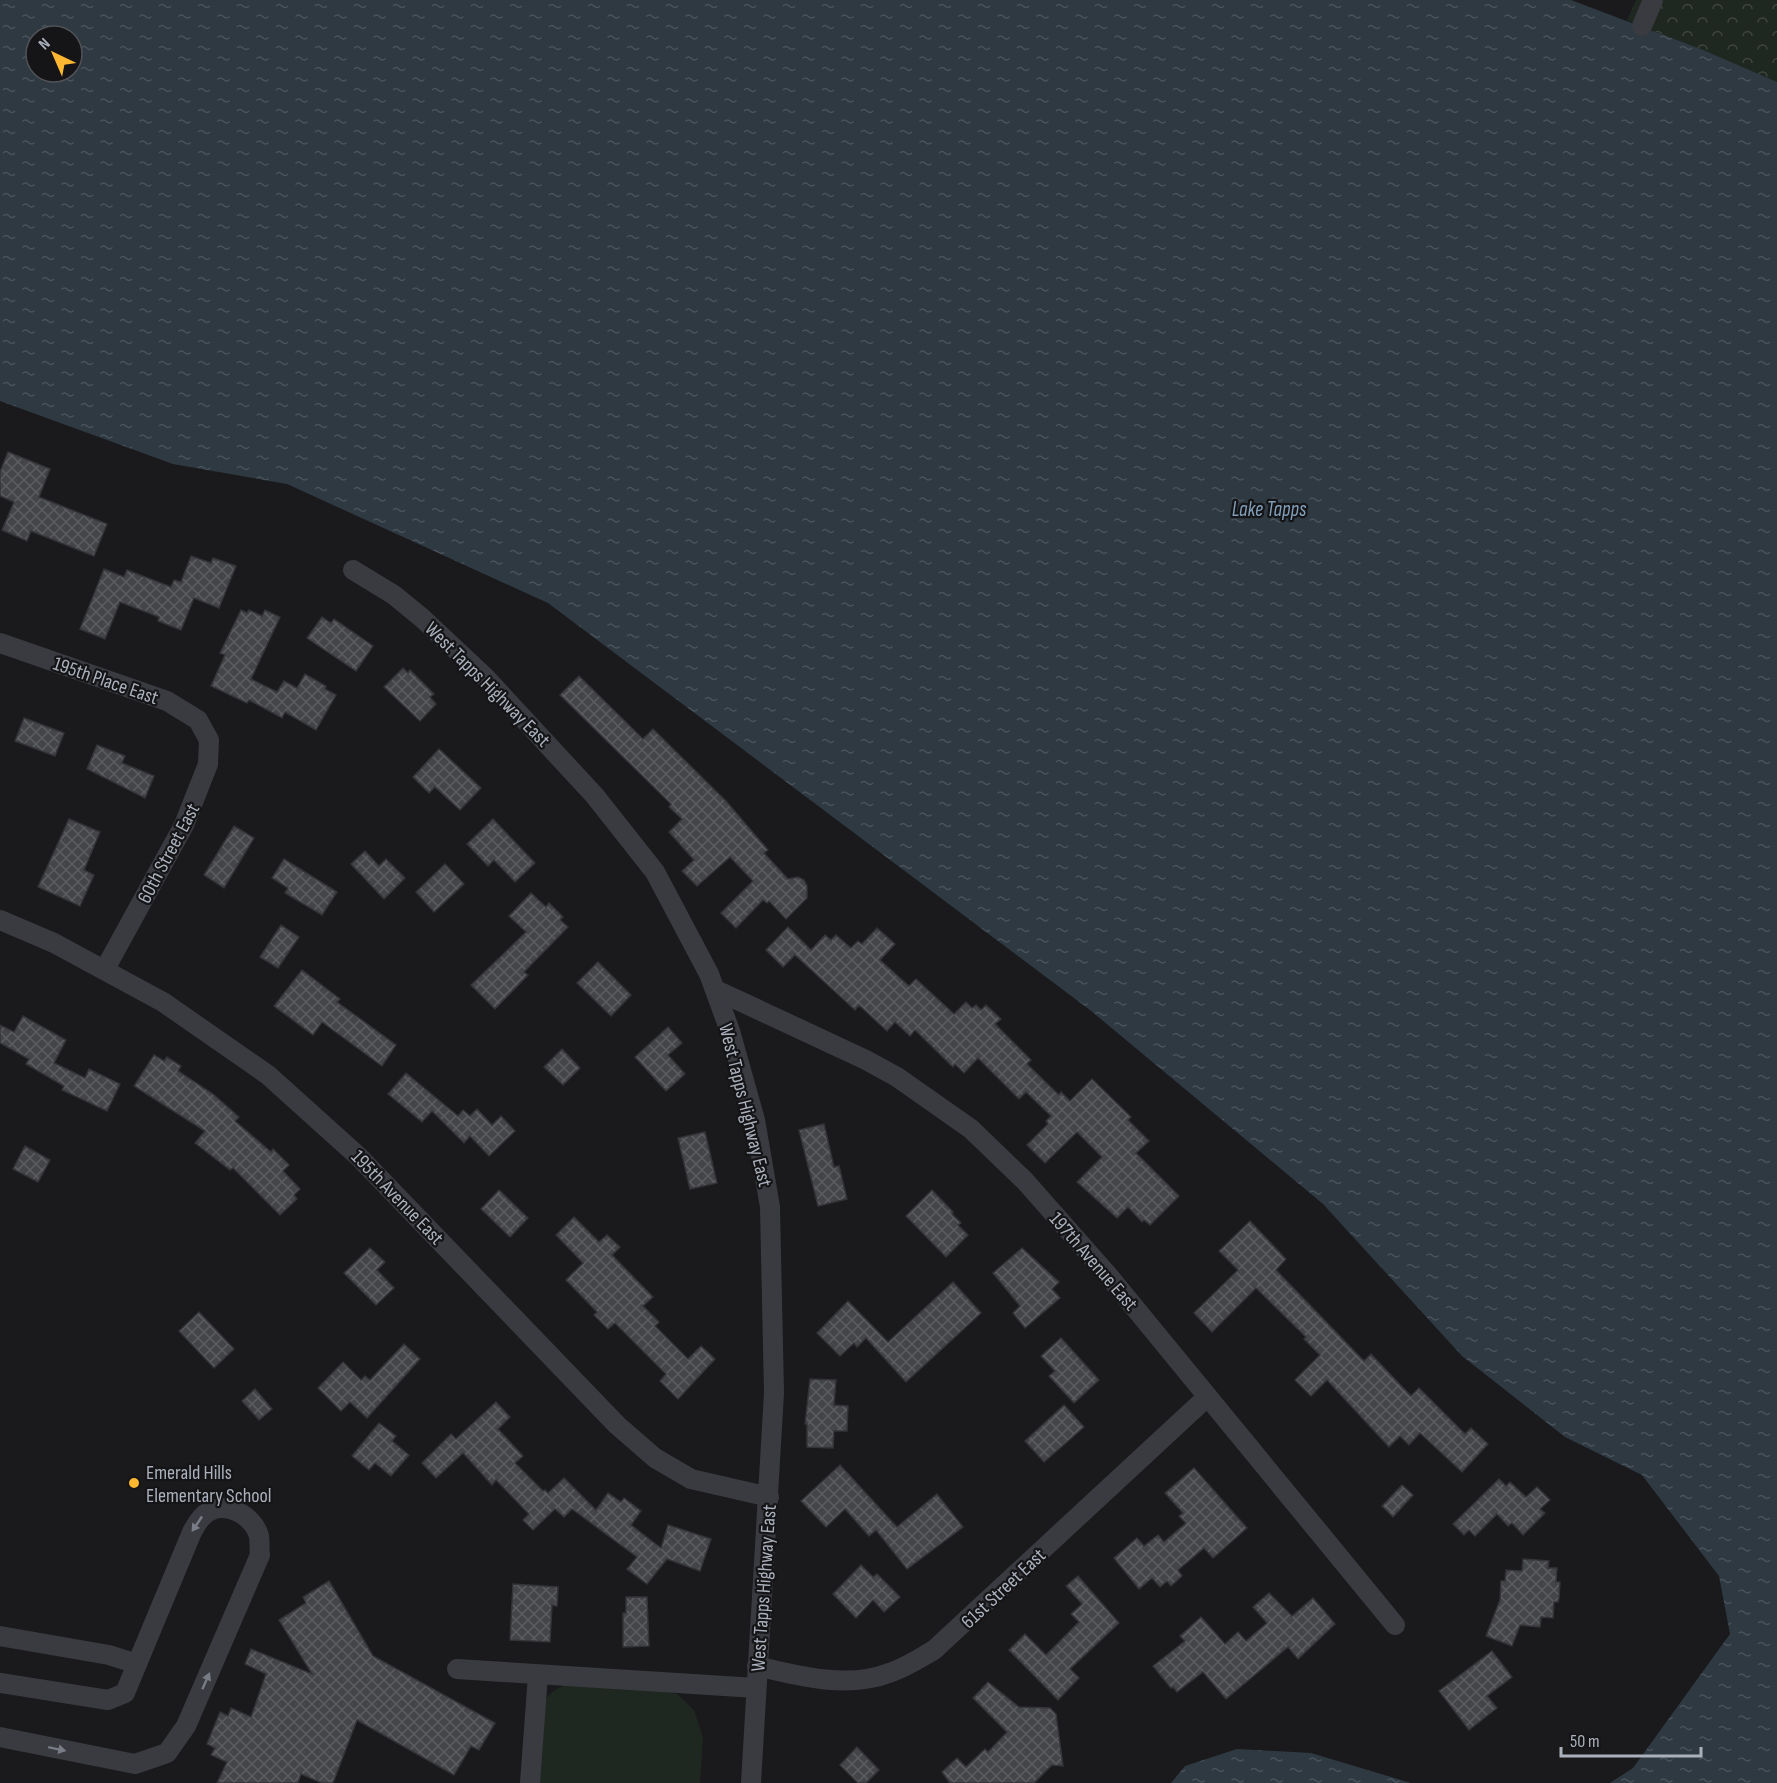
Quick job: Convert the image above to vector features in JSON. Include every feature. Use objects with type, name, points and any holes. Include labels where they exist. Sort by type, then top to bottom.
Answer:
[{"type":"street","points":[[1642,26],[1653,0]]},
{"type":"street","name":"West Tapps Highway East","points":[[353,570],[394,595],[422,618],[485,677],[595,796],[656,872],[716,990],[755,1120],[770,1207],[774,1393],[752,1783]]},
{"type":"street","name":"195th Place East","points":[[0,643],[167,701],[198,720],[204,730]]},
{"type":"street","name":"60th Street East","points":[[105,969],[184,825],[200,791],[208,764],[208,740],[204,730]]},
{"type":"street","name":"195th Avenue East","points":[[0,920],[54,943],[105,969],[205,1029],[268,1075],[344,1143],[617,1425],[655,1458],[691,1479],[769,1497]]},
{"type":"street","name":"197th Avenue East","points":[[716,990],[866,1060],[897,1077],[972,1129],[1024,1181],[1107,1274],[1206,1398],[1395,1625]]},
{"type":"street","name":"61st Street East","points":[[757,1666],[799,1676],[865,1679],[888,1674],[934,1650],[1206,1398]]},
{"type":"street","points":[[0,1683],[108,1700],[125,1693],[192,1533],[204,1515],[219,1508],[237,1510],[251,1521],[259,1536],[260,1555],[186,1726],[167,1753],[135,1764],[0,1737]]},
{"type":"street","points":[[0,1636],[109,1655],[137,1664]]},
{"type":"street","points":[[457,1670],[756,1689]]},
{"type":"street","points":[[530,1783],[538,1675]]},
{"type":"green space","points":[[1636,0],[1777,0],[1777,82],[1627,20]]},
{"type":"green space","points":[[606,1679],[677,1694],[694,1710],[703,1738],[700,1783],[538,1783],[544,1703],[555,1690],[562,1687],[579,1682]]},
{"type":"water","name":"Lake Tapps","points":[[0,0],[1571,0],[1703,50],[1777,82],[1777,1783],[1610,1783],[1633,1768],[1730,1634],[1719,1576],[1642,1475],[1565,1437],[1462,1356],[1323,1204],[1090,1010],[548,603],[287,484],[173,464],[0,401]]},
{"type":"water","points":[[1237,1749],[1311,1753],[1411,1783],[1171,1783],[1185,1766]]},
{"type":"building","points":[[8,452],[50,469],[39,497],[107,524],[94,556],[31,531],[27,541],[2,530],[14,502],[0,496],[0,472]]},
{"type":"building","points":[[191,556],[211,563],[213,558],[236,566],[219,608],[194,598],[181,630],[158,621],[159,617],[120,602],[105,639],[80,629],[104,569],[124,577],[127,570],[171,587],[174,580],[181,582]]},
{"type":"building","points":[[241,610],[247,613],[249,610],[262,616],[265,610],[280,617],[251,679],[277,692],[284,681],[297,688],[305,674],[326,686],[325,689],[336,695],[316,730],[285,712],[282,718],[249,700],[247,703],[211,686],[225,655],[220,653]]},
{"type":"building","points":[[322,617],[331,623],[334,619],[373,646],[356,671],[307,638]]},
{"type":"building","points":[[403,668],[408,673],[410,670],[434,694],[430,697],[436,704],[420,721],[384,687]]},
{"type":"building","points":[[579,676],[643,739],[653,729],[726,801],[768,850],[764,853],[788,879],[798,877],[804,880],[807,886],[807,898],[786,919],[769,901],[767,903],[763,900],[736,928],[721,913],[753,881],[730,857],[697,886],[682,871],[694,860],[669,832],[682,819],[669,807],[671,804],[560,695]]},
{"type":"building","points":[[24,718],[64,733],[55,756],[15,741]]},
{"type":"building","points":[[97,745],[125,756],[122,763],[154,776],[145,798],[87,769]]},
{"type":"building","points":[[439,749],[481,788],[460,810],[435,787],[429,793],[413,777]]},
{"type":"building","points":[[69,819],[100,832],[84,870],[94,875],[80,906],[38,887]]},
{"type":"building","points":[[493,819],[535,863],[515,882],[494,860],[488,866],[467,844]]},
{"type":"building","points":[[234,826],[254,838],[224,888],[204,875]]},
{"type":"building","points":[[365,851],[379,866],[386,859],[405,878],[384,899],[351,864]]},
{"type":"building","points":[[284,859],[337,892],[322,915],[285,893],[288,888],[272,878]]},
{"type":"building","points":[[445,864],[464,884],[434,912],[416,892]]},
{"type":"building","points":[[531,893],[546,907],[549,903],[563,917],[560,920],[568,927],[524,972],[528,975],[495,1009],[471,985],[526,932],[509,916]]},
{"type":"building","points":[[281,925],[299,937],[278,968],[260,957]]},
{"type":"building","points":[[788,927],[811,950],[825,935],[831,940],[836,935],[851,948],[858,941],[862,944],[877,928],[895,944],[880,960],[909,986],[916,979],[954,1014],[966,1002],[972,1008],[976,1005],[981,1010],[986,1005],[1001,1019],[995,1024],[1031,1060],[1027,1064],[1059,1095],[1061,1092],[1070,1101],[1092,1079],[1131,1117],[1128,1120],[1149,1141],[1136,1153],[1179,1196],[1150,1225],[1144,1220],[1142,1222],[1128,1207],[1117,1218],[1077,1182],[1102,1157],[1077,1132],[1045,1163],[1027,1145],[1048,1124],[1046,1121],[1051,1116],[1026,1092],[1019,1099],[978,1058],[964,1073],[955,1064],[953,1067],[915,1030],[910,1036],[895,1022],[887,1031],[859,1005],[855,1010],[795,955],[783,967],[766,950]]},
{"type":"building","points":[[598,962],[631,995],[611,1016],[577,983]]},
{"type":"building","points":[[302,970],[340,999],[337,1002],[396,1045],[382,1066],[322,1022],[313,1035],[274,1006]]},
{"type":"building","points":[[23,1016],[66,1040],[54,1063],[85,1078],[89,1069],[120,1084],[107,1111],[62,1090],[64,1086],[26,1064],[29,1059],[0,1043],[0,1025],[14,1032]]},
{"type":"building","points":[[668,1027],[682,1043],[668,1055],[685,1074],[666,1091],[635,1057]]},
{"type":"building","points":[[562,1049],[580,1068],[563,1085],[544,1067]]},
{"type":"building","points":[[154,1055],[164,1061],[167,1057],[181,1066],[178,1071],[213,1094],[239,1117],[235,1121],[271,1152],[273,1149],[289,1165],[283,1171],[300,1189],[294,1195],[297,1199],[280,1215],[233,1168],[230,1170],[195,1143],[205,1131],[134,1086]]},
{"type":"building","points":[[406,1073],[458,1116],[463,1110],[470,1116],[477,1109],[492,1125],[501,1116],[515,1131],[489,1156],[470,1136],[464,1143],[432,1111],[422,1122],[388,1094]]},
{"type":"building","points":[[824,1124],[834,1167],[839,1166],[847,1199],[818,1206],[799,1130]]},
{"type":"building","points":[[705,1132],[717,1183],[690,1189],[678,1138]]},
{"type":"building","points":[[25,1146],[50,1160],[38,1182],[13,1169]]},
{"type":"building","points":[[499,1190],[528,1218],[510,1237],[481,1209]]},
{"type":"building","points":[[932,1190],[953,1212],[952,1214],[961,1223],[958,1225],[968,1235],[946,1257],[906,1216]]},
{"type":"building","points":[[574,1217],[599,1242],[607,1235],[620,1247],[612,1255],[653,1297],[643,1306],[659,1322],[655,1326],[688,1359],[701,1346],[715,1359],[678,1399],[660,1381],[666,1374],[615,1323],[608,1329],[594,1315],[597,1312],[566,1280],[583,1263],[556,1235]]},
{"type":"building","points":[[1250,1221],[1286,1259],[1276,1270],[1364,1361],[1371,1354],[1411,1396],[1419,1388],[1465,1434],[1471,1428],[1488,1444],[1462,1472],[1420,1433],[1409,1445],[1400,1436],[1389,1447],[1327,1380],[1311,1396],[1295,1380],[1320,1355],[1304,1339],[1306,1337],[1256,1288],[1212,1332],[1194,1313],[1238,1270],[1219,1251]]},
{"type":"building","points":[[370,1248],[385,1262],[377,1270],[394,1288],[376,1305],[344,1273]]},
{"type":"building","points":[[1022,1248],[1059,1282],[1052,1289],[1060,1298],[1025,1328],[1013,1313],[1020,1306],[993,1273]]},
{"type":"building","points":[[953,1282],[981,1313],[906,1382],[866,1338],[857,1347],[854,1343],[840,1356],[817,1333],[848,1301],[888,1342]]},
{"type":"building","points":[[199,1312],[234,1349],[214,1368],[179,1331]]},
{"type":"building","points":[[1061,1338],[1099,1380],[1074,1403],[1049,1376],[1055,1371],[1041,1356]]},
{"type":"building","points":[[404,1344],[420,1359],[367,1418],[350,1402],[341,1411],[318,1388],[343,1362],[361,1380],[365,1376],[370,1380]]},
{"type":"building","points":[[810,1379],[836,1380],[834,1405],[848,1406],[847,1431],[834,1431],[833,1448],[807,1447],[807,1424],[805,1424]]},
{"type":"building","points":[[255,1389],[272,1409],[259,1420],[242,1401]]},
{"type":"building","points":[[496,1402],[510,1417],[498,1429],[523,1456],[515,1463],[543,1491],[548,1493],[564,1478],[596,1510],[608,1493],[621,1502],[624,1498],[641,1511],[631,1525],[661,1548],[668,1525],[711,1539],[700,1571],[667,1559],[647,1584],[627,1569],[637,1557],[572,1509],[564,1517],[555,1509],[533,1530],[523,1520],[529,1514],[496,1480],[492,1485],[463,1453],[436,1478],[422,1463],[451,1434],[456,1439]]},
{"type":"building","points":[[1064,1405],[1084,1427],[1044,1462],[1025,1441]]},
{"type":"building","points":[[379,1423],[396,1436],[392,1441],[409,1455],[391,1476],[375,1463],[369,1470],[352,1456]]},
{"type":"building","points":[[840,1465],[897,1527],[937,1494],[963,1527],[907,1569],[876,1530],[869,1536],[845,1509],[826,1527],[801,1501]]},
{"type":"building","points":[[1194,1468],[1247,1528],[1213,1558],[1204,1548],[1178,1570],[1182,1576],[1171,1586],[1167,1581],[1160,1587],[1152,1578],[1139,1589],[1114,1558],[1137,1538],[1144,1546],[1158,1535],[1164,1542],[1186,1523],[1179,1516],[1183,1513],[1165,1493]]},
{"type":"building","points":[[1499,1479],[1506,1486],[1510,1482],[1526,1497],[1537,1487],[1550,1500],[1540,1509],[1545,1513],[1523,1535],[1512,1523],[1508,1526],[1497,1514],[1475,1536],[1469,1530],[1464,1535],[1453,1524]]},
{"type":"building","points":[[1402,1485],[1413,1495],[1393,1517],[1382,1506]]},
{"type":"building","points":[[1523,1559],[1549,1561],[1548,1568],[1557,1568],[1556,1582],[1560,1582],[1559,1598],[1558,1602],[1554,1602],[1553,1618],[1541,1617],[1540,1627],[1520,1625],[1512,1646],[1486,1636],[1500,1600],[1501,1581],[1505,1581],[1506,1570],[1522,1571]]},
{"type":"building","points":[[861,1565],[873,1577],[877,1574],[900,1597],[884,1612],[873,1600],[856,1618],[833,1594]]},
{"type":"building","points":[[1078,1576],[1119,1623],[1070,1669],[1079,1678],[1058,1700],[1009,1650],[1025,1634],[1046,1655],[1079,1622],[1071,1614],[1082,1604],[1066,1586]]},
{"type":"building","points":[[329,1581],[373,1656],[495,1723],[479,1750],[471,1746],[454,1775],[357,1720],[333,1783],[322,1783],[301,1774],[298,1783],[217,1783],[227,1762],[211,1755],[215,1748],[207,1744],[220,1712],[228,1716],[231,1708],[251,1717],[266,1674],[245,1664],[251,1649],[312,1674],[279,1620],[306,1603],[303,1597]]},
{"type":"building","points":[[513,1584],[558,1587],[557,1606],[552,1605],[550,1642],[510,1640]]},
{"type":"building","points":[[1269,1593],[1292,1616],[1313,1598],[1335,1624],[1298,1659],[1288,1647],[1226,1699],[1203,1672],[1177,1692],[1153,1666],[1185,1641],[1180,1636],[1201,1617],[1225,1644],[1238,1632],[1246,1641],[1267,1623],[1253,1607]]},
{"type":"building","points":[[626,1597],[647,1597],[649,1646],[623,1647],[623,1613],[626,1613]]},
{"type":"building","points":[[1492,1651],[1512,1677],[1487,1696],[1497,1708],[1469,1730],[1439,1691]]},
{"type":"building","points":[[988,1682],[1019,1707],[1050,1708],[1056,1714],[1063,1766],[1052,1765],[1034,1783],[950,1783],[942,1772],[957,1758],[966,1767],[985,1749],[988,1752],[1007,1732],[973,1698]]},
{"type":"building","points":[[857,1747],[879,1770],[866,1783],[858,1783],[840,1765]]},
{"type":"place","name":"Emerald Hills Elementary School","points":[[134,1483]]}]
